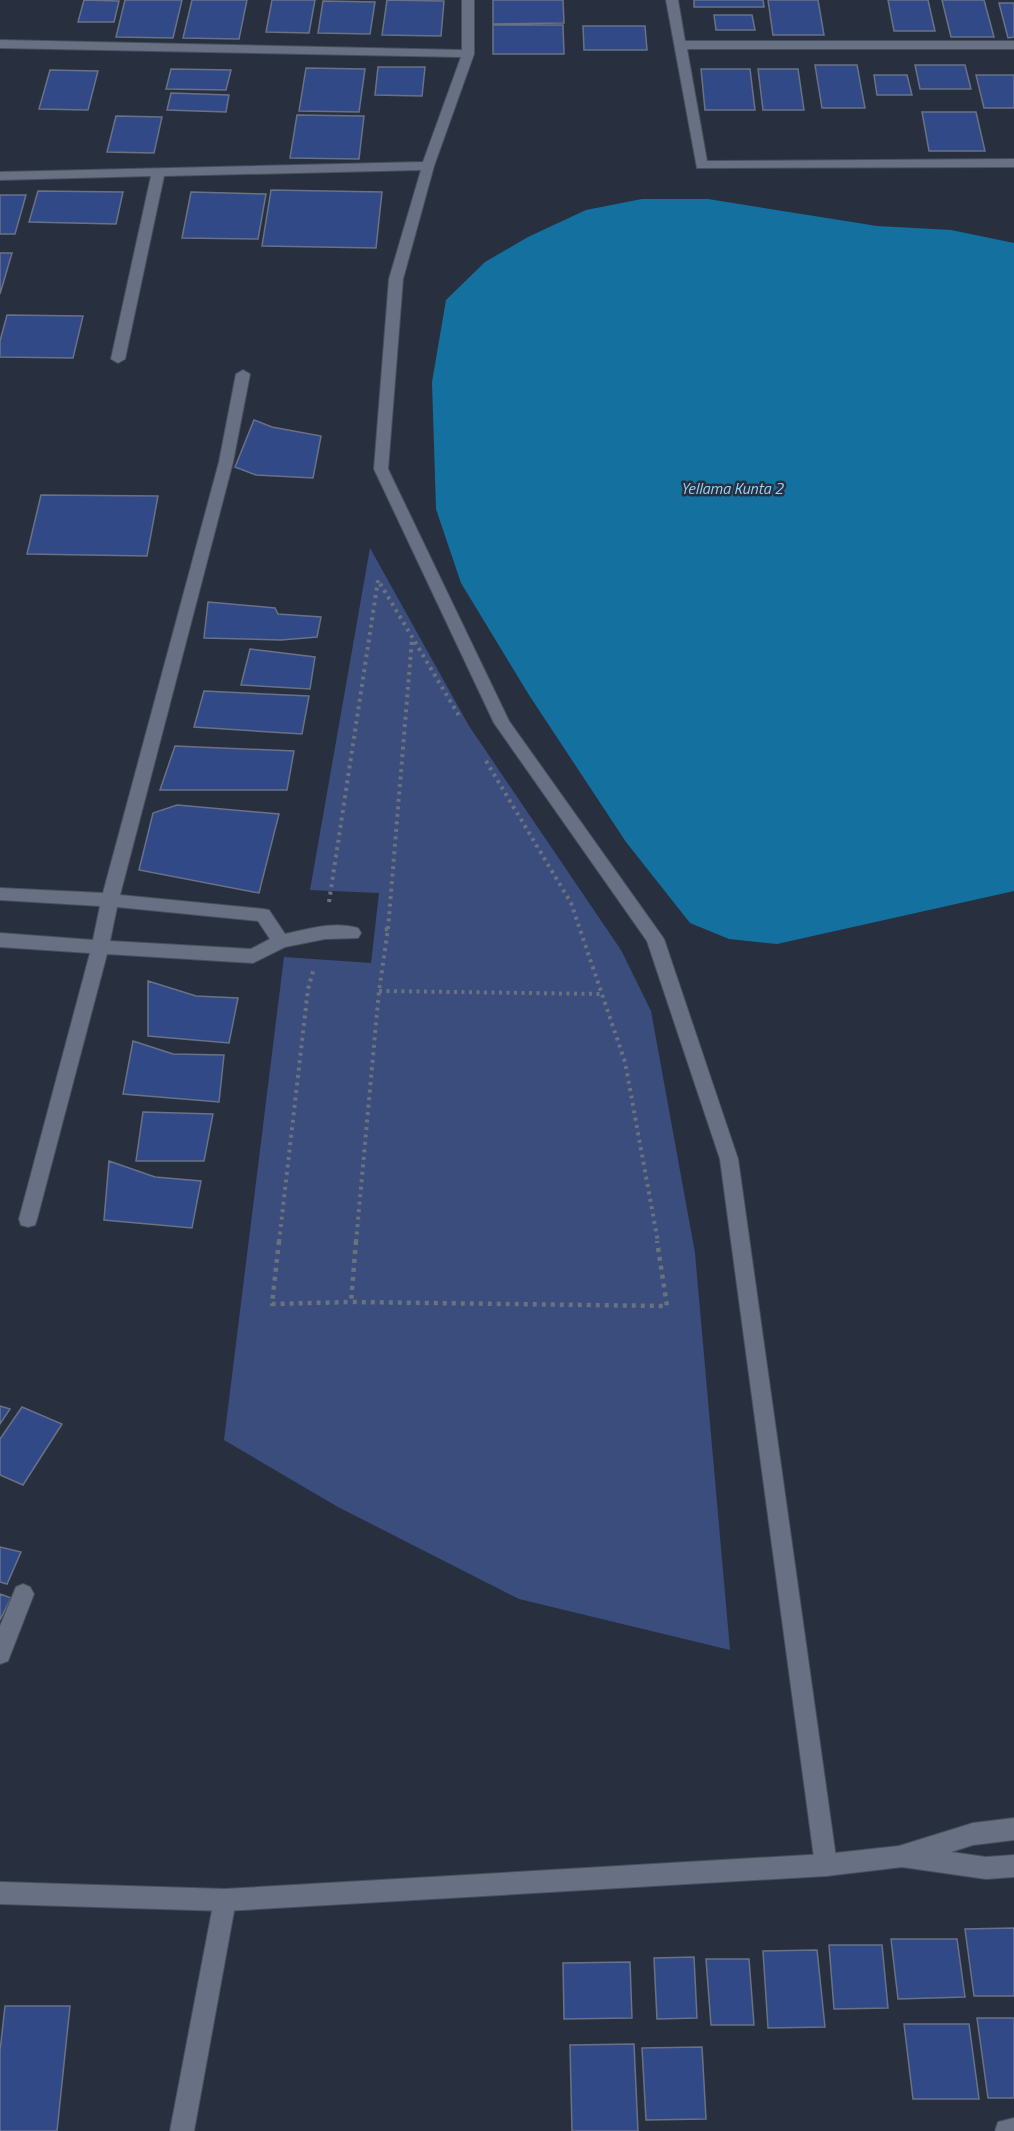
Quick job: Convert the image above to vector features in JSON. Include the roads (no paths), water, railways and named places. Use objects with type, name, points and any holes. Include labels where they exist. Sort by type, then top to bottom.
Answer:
[{"type":"street","points":[[468,0],[468,54],[428,166],[396,279],[381,469],[502,723],[655,939],[729,1160],[826,1865]]},
{"type":"street","points":[[672,0],[701,165],[1014,163]]},
{"type":"street","points":[[0,44],[468,54]]},
{"type":"street","points":[[681,45],[1014,45]]},
{"type":"street","points":[[0,176],[428,166]]},
{"type":"street","points":[[118,359],[158,174]]},
{"type":"street","points":[[28,1219],[226,462],[243,374]]},
{"type":"street","points":[[0,894],[110,900],[263,915],[281,941]]},
{"type":"street","points":[[0,940],[252,956],[281,941],[325,932],[352,933]]},
{"type":"street","points":[[0,1654],[23,1594]]},
{"type":"street","points":[[0,1893],[225,1900],[826,1865],[899,1857],[973,1834],[1014,1829]]},
{"type":"street","points":[[899,1857],[986,1868],[1014,1866]]},
{"type":"street","points":[[182,2131],[225,1900]]},
{"type":"street","points":[[1007,2131],[1014,2130]]},
{"type":"water","name":"Yellama Kunta 2","points":[[642,199],[708,199],[877,226],[951,230],[1014,243],[1014,891],[777,944],[729,939],[690,923],[626,842],[529,695],[461,583],[436,509],[432,382],[446,300],[485,262],[528,237],[586,210]]}]
